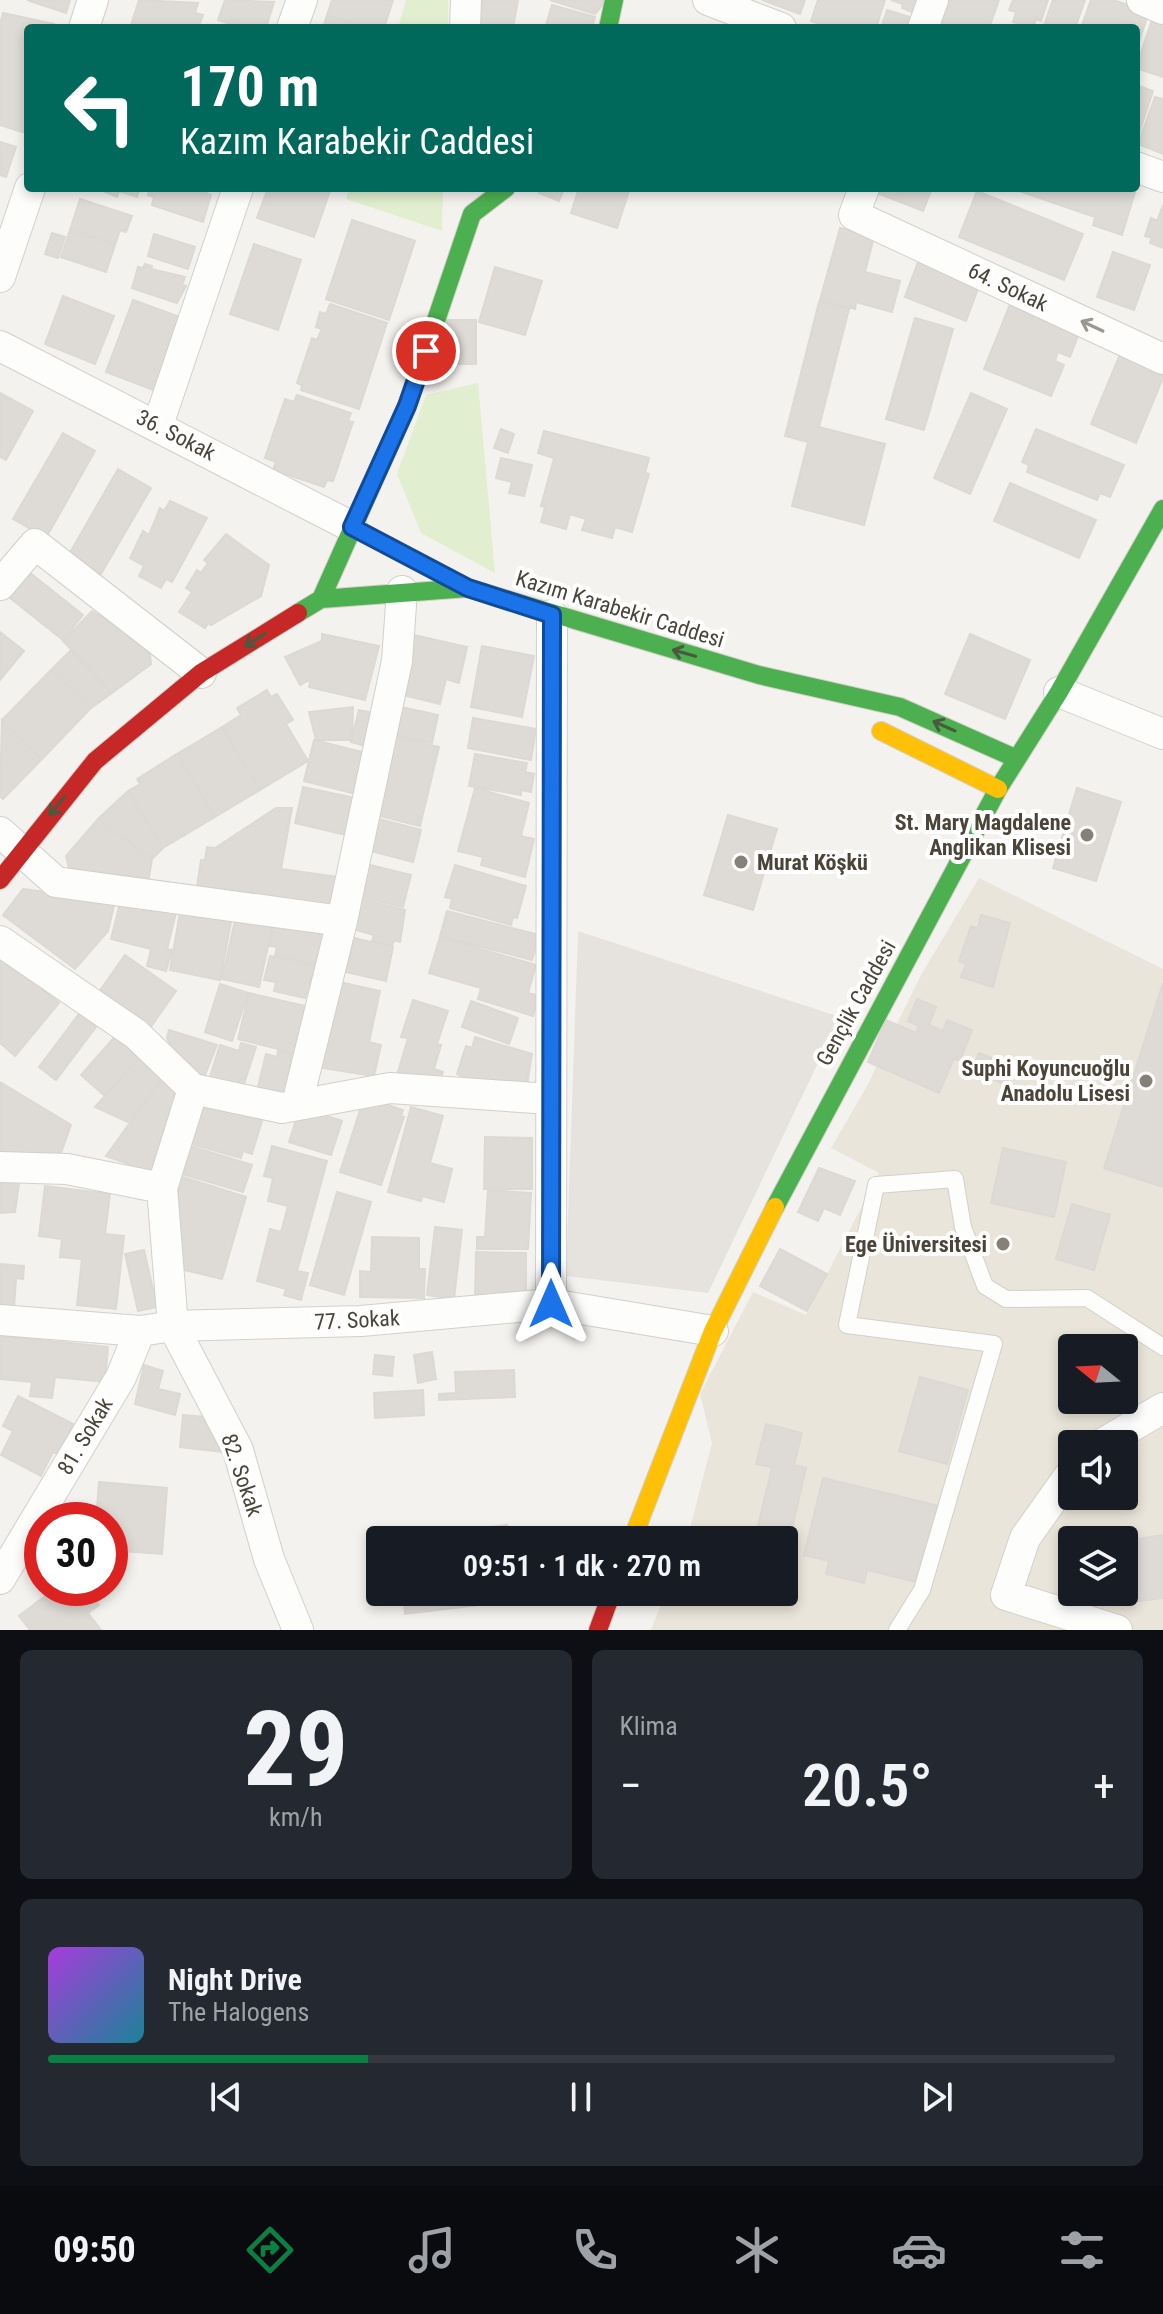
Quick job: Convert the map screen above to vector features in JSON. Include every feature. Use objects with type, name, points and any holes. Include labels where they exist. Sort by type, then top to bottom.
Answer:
[{"type":"main road","points":[[609,24],[614,0]]},
{"type":"main road","points":[[321,599],[407,406],[470,201],[495,192]]},
{"type":"main road","name":"Gençlik Caddesi","points":[[637,1526],[713,1331],[829,1101],[1015,758],[1059,692],[1163,509]]},
{"type":"main road","name":"Kazım Karabekir Caddesi","points":[[352,527],[468,588],[759,675],[900,707],[1015,758]]},
{"type":"main road","name":"Kazım Karabekir Caddesi","points":[[0,880],[10,841],[95,761],[201,673],[321,599],[468,588]]},
{"type":"main road","name":"Kazım Karabekir Caddesi","points":[[759,675],[831,710]]},
{"type":"main road","points":[[858,722],[924,750],[998,789]]},
{"type":"main road","points":[[598,1630],[607,1606]]},
{"type":"street","points":[[85,24],[93,0]]},
{"type":"street","points":[[293,24],[302,0]]},
{"type":"street","points":[[465,24],[466,0]]},
{"type":"street","points":[[708,0],[771,24]]},
{"type":"street","points":[[924,24],[933,0]]},
{"type":"street","points":[[1142,0],[1163,9]]},
{"type":"street","points":[[1140,168],[1163,177]]},
{"type":"street","points":[[0,277],[29,192]]},
{"type":"street","points":[[158,425],[237,192]]},
{"type":"street","name":"64. Sokak","points":[[859,202],[1163,359]]},
{"type":"street","name":"36. Sokak","points":[[0,346],[352,527]]},
{"type":"street","points":[[0,585],[35,544],[201,673]]},
{"type":"street","points":[[297,1104],[342,921],[397,661],[402,591]]},
{"type":"street","points":[[551,1304],[552,615]]},
{"type":"street","points":[[1059,692],[1163,734]]},
{"type":"street","points":[[10,841],[56,882],[342,921]]},
{"type":"street","points":[[0,941],[136,1034],[193,1089],[282,1108],[390,1088],[550,1099]]},
{"type":"street","points":[[173,1326],[162,1188],[193,1089]]},
{"type":"street","points":[[0,1167],[67,1169],[162,1188]]},
{"type":"street","name":"77. Sokak","points":[[0,1320],[140,1331],[173,1326],[361,1321],[551,1304],[713,1331]]},
{"type":"street","name":"82. Sokak","points":[[173,1326],[238,1450],[269,1559],[298,1630]]},
{"type":"street","name":"81. Sokak","points":[[0,1579],[121,1377],[140,1331]]},
{"type":"street","points":[[1126,1430],[1163,1408]]},
{"type":"street","points":[[1058,1492],[1025,1538],[1006,1595],[1117,1630]]},
{"type":"lane","points":[[897,1630],[922,1590],[994,1344],[847,1325],[876,1185],[955,1179],[963,1227],[985,1286],[1006,1299],[1087,1298],[1163,1347]]},
{"type":"shaded area","name":"Ege Üniversitesi","points":[[979,878],[1163,969],[1163,1630],[651,1630],[660,1606],[798,1606],[798,1526],[691,1526],[712,1443],[700,1394],[753,1292],[806,1315],[879,1173],[831,1148],[867,1086],[921,975]]},
{"type":"shaded area","points":[[578,931],[840,1017],[708,1293],[566,1276]]},
{"type":"green space","points":[[406,0],[448,0],[448,24],[399,24]]},
{"type":"green space","points":[[348,192],[443,192],[442,231],[346,199]]},
{"type":"green space","points":[[478,383],[495,573],[421,533],[397,474],[426,395]]},
{"type":"building","points":[[27,0],[70,0],[66,13]]},
{"type":"building","points":[[139,0],[198,3],[195,13],[203,15],[200,24],[131,24]]},
{"type":"building","points":[[225,0],[274,2],[267,24],[230,24],[218,20]]},
{"type":"building","points":[[332,0],[393,0],[385,24],[355,24],[327,15]]},
{"type":"building","points":[[482,0],[518,0],[514,24],[476,24],[476,4],[482,4]]},
{"type":"building","points":[[550,0],[606,0],[595,14]]},
{"type":"building","points":[[762,0],[805,0],[800,14]]},
{"type":"building","points":[[818,0],[885,0],[877,24],[820,24],[811,21]]},
{"type":"building","points":[[891,0],[918,0],[917,14],[902,8],[903,4]]},
{"type":"building","points":[[940,0],[999,0],[990,24],[941,24],[942,21],[934,18]]},
{"type":"building","points":[[1013,0],[1048,0],[1041,21],[1036,19],[1034,24],[1013,22],[1016,12],[1009,10]]},
{"type":"building","points":[[1053,0],[1085,0],[1076,24],[1044,24]]},
{"type":"building","points":[[1091,0],[1113,0],[1149,12],[1140,38],[1140,24],[1082,24]]},
{"type":"building","points":[[552,5],[595,17],[593,24],[546,24]]},
{"type":"building","points":[[887,10],[919,20],[918,24],[882,24]]},
{"type":"building","points":[[3,13],[54,24],[24,24],[24,133],[0,125],[0,24]]},
{"type":"building","points":[[327,15],[355,24],[324,24]]},
{"type":"building","points":[[1153,17],[1163,20],[1163,77],[1140,69],[1140,56]]},
{"type":"building","points":[[1140,86],[1153,91],[1140,130]]},
{"type":"building","points":[[1155,97],[1163,99],[1163,154],[1140,145]]},
{"type":"building","points":[[0,142],[16,147],[6,177],[0,175]]},
{"type":"building","points":[[122,192],[139,192],[137,197]]},
{"type":"building","points":[[149,192],[204,192],[211,195],[203,222],[152,205],[154,197],[148,195]]},
{"type":"building","points":[[267,192],[330,192],[314,237],[257,218]]},
{"type":"building","points":[[539,192],[562,192],[559,201]]},
{"type":"building","points":[[578,192],[629,192],[617,228],[571,213]]},
{"type":"building","points":[[875,192],[930,192],[923,211]]},
{"type":"building","points":[[977,192],[1083,234],[1064,280],[959,237]]},
{"type":"building","points":[[1022,192],[1135,192],[1122,235],[1093,225],[1095,217]]},
{"type":"building","points":[[80,199],[132,216],[126,232],[120,230],[115,245],[70,230]]},
{"type":"building","points":[[1163,205],[1163,248],[1150,243],[1152,238],[1145,236],[1151,218],[1157,221]]},
{"type":"building","points":[[352,220],[415,241],[389,320],[326,299]]},
{"type":"building","points":[[840,228],[874,237],[865,272],[900,281],[892,312],[856,302],[855,309],[820,300]]},
{"type":"building","points":[[70,230],[115,245],[106,272],[61,257]]},
{"type":"building","points":[[52,233],[65,237],[58,258],[45,254]]},
{"type":"building","points":[[154,234],[195,247],[188,269],[148,256]]},
{"type":"building","points":[[254,244],[301,260],[278,330],[230,314]]},
{"type":"building","points":[[1113,252],[1150,265],[1134,310],[1097,297]]},
{"type":"building","points":[[918,262],[979,286],[966,321],[905,297]]},
{"type":"building","points":[[145,264],[152,266],[151,269],[185,277],[182,285],[186,286],[177,303],[132,288],[138,267],[143,268]]},
{"type":"building","points":[[495,267],[542,281],[525,335],[479,322]]},
{"type":"building","points":[[63,296],[114,316],[95,364],[45,344]]},
{"type":"building","points":[[1013,297],[1082,325],[1070,357],[1058,352],[1055,361],[1064,365],[1051,396],[984,369]]},
{"type":"building","points":[[133,300],[183,318],[156,391],[106,372]]},
{"type":"building","points":[[819,302],[849,309],[819,427],[885,444],[864,525],[792,506],[808,442],[785,436]]},
{"type":"building","points":[[330,304],[387,323],[359,409],[301,390],[302,385],[297,383],[312,338],[317,340],[322,329],[316,327],[320,312],[326,314]]},
{"type":"building","points":[[915,318],[953,329],[924,430],[886,419]]},
{"type":"building","points":[[447,320],[476,320],[476,364],[447,364]]},
{"type":"building","points":[[1121,352],[1163,369],[1163,378],[1136,443],[1091,424]]},
{"type":"building","points":[[0,393],[33,411],[6,460],[0,457]]},
{"type":"building","points":[[971,393],[1007,409],[970,494],[934,478]]},
{"type":"building","points":[[297,395],[351,413],[348,421],[353,422],[333,481],[327,480],[324,487],[273,470],[276,462],[265,458],[285,399],[294,402]]},
{"type":"building","points":[[501,429],[514,434],[508,453],[494,448]]},
{"type":"building","points":[[1036,429],[1124,465],[1110,497],[1100,493],[1097,500],[1027,472],[1029,465],[1022,462]]},
{"type":"building","points":[[544,431],[649,458],[645,473],[649,474],[632,532],[615,527],[612,538],[582,530],[586,519],[570,514],[566,529],[541,522],[545,507],[541,506],[554,458],[538,453]]},
{"type":"building","points":[[63,433],[95,451],[46,538],[13,519]]},
{"type":"building","points":[[501,458],[532,465],[524,496],[509,493],[512,482],[496,478]]},
{"type":"building","points":[[118,469],[151,488],[101,574],[68,556]]},
{"type":"building","points":[[1010,483],[1096,520],[1079,558],[994,521]]},
{"type":"building","points":[[170,501],[207,518],[172,582],[166,579],[161,588],[139,576],[144,566],[130,558],[143,531],[149,535],[160,508],[164,511]]},
{"type":"building","points":[[226,534],[269,565],[261,596],[211,625],[208,623],[205,628],[179,612],[192,592],[186,588],[197,570],[201,573],[208,563],[204,560]]},
{"type":"building","points":[[29,572],[83,615],[63,640],[9,597]]},
{"type":"building","points":[[92,611],[149,646],[151,664],[112,693],[63,641]]},
{"type":"building","points":[[0,632],[24,651],[0,680]]},
{"type":"building","points":[[322,634],[379,646],[365,700],[309,687],[311,679],[300,685],[285,657],[322,641]]},
{"type":"building","points":[[970,634],[1030,660],[1005,719],[945,694]]},
{"type":"building","points":[[414,635],[467,647],[459,683],[446,679],[440,704],[403,695]]},
{"type":"building","points":[[482,646],[534,656],[522,717],[471,707]]},
{"type":"building","points":[[71,650],[112,693],[91,708],[51,670]]},
{"type":"building","points":[[51,670],[91,708],[42,759],[2,720]]},
{"type":"building","points":[[267,690],[271,697],[277,694],[293,720],[286,724],[308,761],[260,790],[222,727],[241,715],[237,708]]},
{"type":"building","points":[[392,705],[438,715],[432,743],[386,733]]},
{"type":"building","points":[[353,707],[352,740],[316,740],[309,712]]},
{"type":"building","points":[[359,710],[373,713],[365,746],[351,742]]},
{"type":"building","points":[[473,718],[536,729],[531,760],[468,748]]},
{"type":"building","points":[[2,720],[42,759],[3,799],[0,796]]},
{"type":"building","points":[[222,727],[260,790],[215,817],[177,754]]},
{"type":"building","points":[[388,735],[439,747],[420,826],[368,813]]},
{"type":"building","points":[[314,740],[366,753],[356,794],[304,781]]},
{"type":"building","points":[[177,754],[215,817],[163,848],[128,791],[140,784],[137,779]]},
{"type":"building","points":[[475,754],[527,763],[525,772],[534,774],[531,792],[521,790],[521,795],[469,786]]},
{"type":"building","points":[[303,787],[355,798],[346,835],[295,823]]},
{"type":"building","points":[[475,788],[529,803],[521,836],[534,839],[525,877],[481,865],[483,857],[458,851]]},
{"type":"building","name":"St. Mary Magdalene Anglikan Klisesi","points":[[1077,788],[1121,802],[1096,881],[1053,868]]},
{"type":"building","points":[[128,791],[163,848],[152,859],[98,819]]},
{"type":"building","points":[[276,808],[292,808],[281,869],[339,877],[335,911],[196,894],[201,860],[205,860],[207,847],[215,848]]},
{"type":"building","name":"Murat Köşkü","points":[[728,815],[777,829],[753,910],[704,895]]},
{"type":"building","points":[[368,816],[421,830],[413,862],[360,848]]},
{"type":"building","points":[[98,819],[152,859],[148,883],[69,868],[66,856]]},
{"type":"building","points":[[362,863],[411,875],[403,907],[354,895]]},
{"type":"building","points":[[455,865],[526,886],[517,918],[513,917],[511,925],[450,908],[452,899],[445,897]]},
{"type":"building","points":[[23,889],[115,901],[108,931],[75,969],[3,915]]},
{"type":"building","points":[[121,899],[176,913],[167,949],[172,950],[166,971],[147,966],[151,949],[111,939]]},
{"type":"building","points":[[361,899],[405,910],[400,942],[394,940],[392,946],[372,941],[374,935],[353,929]]},
{"type":"building","points":[[181,907],[232,917],[220,980],[170,970]]},
{"type":"building","points":[[447,911],[539,935],[532,960],[440,936]]},
{"type":"building","points":[[981,915],[1010,923],[993,987],[961,977],[966,964],[959,961],[971,926],[978,928]]},
{"type":"building","points":[[236,916],[273,924],[259,987],[222,979]]},
{"type":"building","points":[[275,919],[330,927],[325,953],[319,952],[316,964],[275,955],[277,947],[270,946]]},
{"type":"building","points":[[440,937],[536,965],[528,993],[539,996],[533,1016],[478,999],[481,988],[429,973]]},
{"type":"building","points":[[354,938],[393,947],[386,981],[346,972]]},
{"type":"building","points":[[0,954],[59,1003],[15,1056],[0,1043]]},
{"type":"building","points":[[125,955],[176,991],[150,1028],[99,992]]},
{"type":"building","points":[[270,956],[315,966],[305,998],[274,991],[276,982],[264,980]]},
{"type":"building","points":[[335,981],[380,991],[369,1042],[381,1045],[374,1076],[316,1067]]},
{"type":"building","name":"Suphi Koyuncuoğlu Anadolu Lisesi","points":[[1163,983],[1163,1187],[1104,1168]]},
{"type":"building","points":[[220,984],[248,993],[232,1041],[205,1032]]},
{"type":"building","points":[[249,993],[305,1006],[294,1053],[238,1039]]},
{"type":"building","points":[[917,999],[936,1007],[929,1025],[943,1031],[947,1020],[972,1030],[960,1061],[954,1058],[939,1093],[868,1062],[886,1020],[916,1033],[919,1026],[908,1021]]},
{"type":"building","points":[[413,1000],[448,1011],[437,1044],[441,1045],[434,1069],[443,1072],[438,1087],[398,1072],[408,1038],[401,1037]]},
{"type":"building","points":[[471,1001],[518,1018],[509,1044],[462,1027]]},
{"type":"building","points":[[79,1014],[96,1027],[56,1080],[39,1067]]},
{"type":"building","points":[[169,1030],[217,1045],[203,1080],[173,1050],[167,1038]]},
{"type":"building","points":[[120,1031],[144,1052],[105,1096],[81,1075]]},
{"type":"building","points":[[475,1037],[532,1054],[525,1097],[459,1089],[461,1076],[457,1074],[466,1046],[472,1048]]},
{"type":"building","points":[[241,1043],[256,1047],[241,1093],[208,1083],[220,1045],[239,1051]]},
{"type":"building","points":[[278,1051],[292,1054],[290,1061],[298,1062],[289,1098],[257,1091],[266,1054],[277,1057]]},
{"type":"building","points":[[144,1052],[166,1073],[130,1123],[95,1107]]},
{"type":"building","points":[[979,1053],[1014,1067],[1006,1085],[971,1071]]},
{"type":"building","points":[[166,1073],[188,1089],[162,1176],[106,1156]]},
{"type":"building","points":[[0,1082],[71,1125],[57,1164],[0,1159]]},
{"type":"building","points":[[194,1096],[266,1107],[252,1154],[243,1151],[241,1158],[181,1141]]},
{"type":"building","points":[[380,1102],[403,1110],[401,1116],[404,1117],[381,1185],[340,1172],[362,1104],[378,1109]]},
{"type":"building","points":[[300,1107],[342,1121],[331,1155],[289,1142]]},
{"type":"building","points":[[411,1107],[443,1116],[430,1163],[452,1169],[444,1202],[422,1196],[421,1201],[388,1192]]},
{"type":"building","points":[[485,1137],[532,1138],[532,1189],[484,1189]]},
{"type":"building","points":[[187,1145],[252,1165],[243,1192],[179,1173]]},
{"type":"building","points":[[272,1146],[327,1161],[297,1271],[308,1273],[301,1300],[284,1295],[286,1289],[257,1281],[270,1229],[281,1232],[288,1206],[268,1201],[273,1178],[264,1176]]},
{"type":"building","points":[[1003,1148],[1066,1162],[1054,1217],[991,1203]]},
{"type":"building","points":[[819,1168],[855,1181],[840,1215],[824,1208],[818,1221],[798,1212]]},
{"type":"building","points":[[0,1175],[20,1176],[15,1212],[0,1213]]},
{"type":"building","points":[[183,1177],[246,1197],[222,1279],[180,1269],[171,1216]]},
{"type":"building","points":[[45,1186],[110,1194],[105,1234],[124,1236],[116,1309],[77,1305],[82,1259],[60,1257],[62,1239],[39,1236]]},
{"type":"building","points":[[488,1190],[531,1193],[528,1249],[477,1249],[477,1237],[485,1237]]},
{"type":"building","points":[[337,1192],[371,1202],[344,1295],[310,1285]]},
{"type":"building","points":[[1072,1204],[1110,1215],[1094,1270],[1056,1259]]},
{"type":"building","points":[[435,1227],[462,1230],[454,1299],[427,1295]]},
{"type":"building","points":[[372,1237],[419,1238],[419,1269],[425,1269],[424,1298],[360,1297],[360,1271],[371,1272]]},
{"type":"building","points":[[780,1249],[827,1274],[807,1311],[760,1286]]},
{"type":"building","points":[[144,1250],[157,1307],[138,1311],[125,1254]]},
{"type":"building","points":[[476,1252],[526,1253],[526,1301],[475,1300]]},
{"type":"building","points":[[0,1264],[24,1266],[23,1279],[16,1278],[14,1309],[0,1308]]},
{"type":"building","points":[[0,1336],[108,1347],[105,1382],[55,1377],[52,1398],[30,1396],[32,1382],[0,1379]]},
{"type":"building","points":[[432,1352],[436,1379],[418,1383],[414,1355]]},
{"type":"building","points":[[375,1355],[394,1357],[392,1376],[373,1374]]},
{"type":"building","points":[[144,1365],[163,1371],[158,1389],[180,1394],[175,1415],[135,1404]]},
{"type":"building","points":[[514,1370],[515,1397],[439,1400],[439,1394],[456,1393],[455,1372]]},
{"type":"building","points":[[920,1377],[968,1390],[947,1464],[899,1451]]},
{"type":"building","points":[[423,1390],[424,1415],[375,1418],[374,1393]]},
{"type":"building","points":[[18,1396],[73,1424],[58,1454],[53,1452],[41,1476],[1,1455],[13,1431],[3,1426]]},
{"type":"building","points":[[183,1415],[217,1418],[224,1452],[180,1447]]},
{"type":"building","points":[[766,1424],[802,1433],[794,1465],[806,1468],[793,1526],[758,1526],[772,1467],[756,1464]]},
{"type":"building","points":[[823,1478],[939,1506],[920,1583],[867,1570],[864,1583],[826,1574],[829,1561],[804,1555]]},
{"type":"building","points":[[99,1482],[167,1488],[162,1554],[128,1551],[128,1502],[97,1502]]},
{"type":"building","points":[[1163,1535],[1163,1598],[1138,1601],[1138,1539]]},
{"type":"building","points":[[32,1606],[98,1606],[88,1613],[101,1630],[30,1630],[19,1616]]},
{"type":"building","points":[[404,1606],[471,1606],[405,1614]]},
{"type":"traffic: fast","points":[[609,24],[614,0]]},
{"type":"traffic: fast","points":[[321,599],[407,406],[472,214],[501,192]]},
{"type":"traffic: fast","points":[[775,1207],[998,789],[1059,692],[1163,509]]},
{"type":"traffic: fast","points":[[352,527],[466,587]]},
{"type":"traffic: fast","points":[[298,613],[321,599],[468,588],[759,675],[900,707],[1015,758]]},
{"type":"traffic: slow","points":[[881,731],[998,789]]},
{"type":"traffic: slow","points":[[637,1526],[713,1331],[775,1207]]},
{"type":"traffic: jam","points":[[0,880],[95,761],[201,673],[298,613]]},
{"type":"traffic: jam","points":[[598,1630],[607,1606]]},
{"type":"place","name":"St. Mary Magdalene Anglikan Klisesi","points":[[1087,835]]},
{"type":"place","name":"Murat Köşkü","points":[[741,862]]},
{"type":"place","name":"Suphi Koyuncuoğlu Anadolu Lisesi","points":[[1146,1081]]},
{"type":"place","name":"Ege Üniversitesi","points":[[1003,1244]]},
{"type":"route","points":[[426,351],[407,406],[352,527],[468,588],[552,615],[551,1304]]}]
